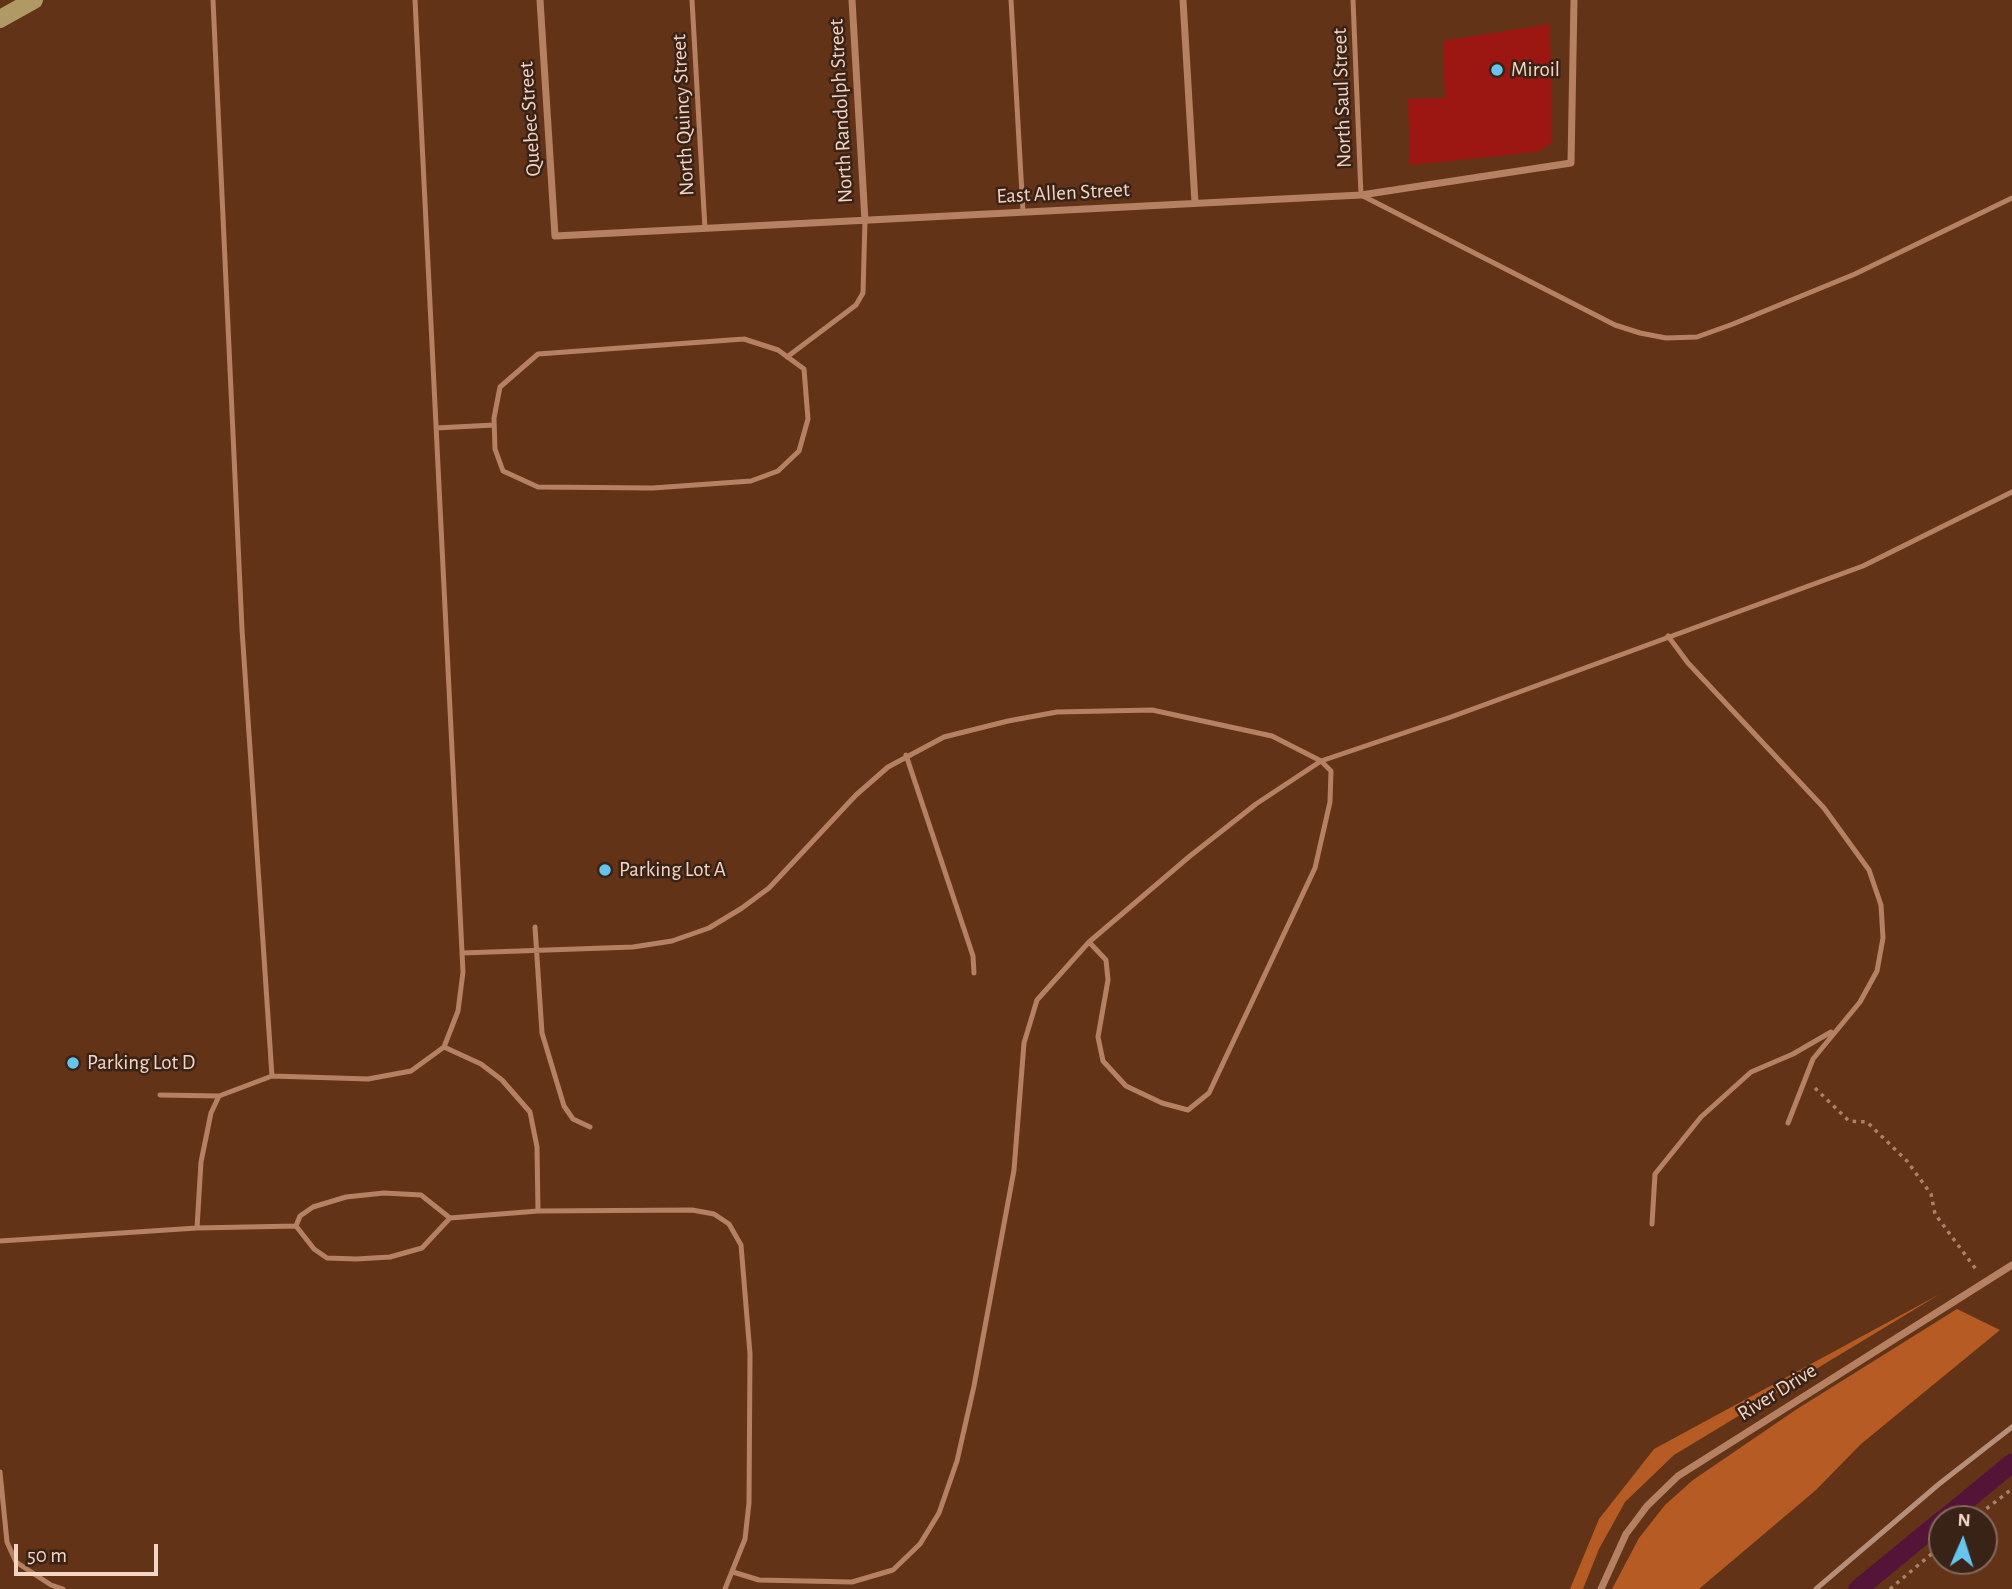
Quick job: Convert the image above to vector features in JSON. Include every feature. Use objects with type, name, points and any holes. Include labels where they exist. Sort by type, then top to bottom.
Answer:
[{"type":"main road","points":[[0,19],[34,0]]},
{"type":"street","name":"Quebec Street","points":[[540,0],[555,236]]},
{"type":"street","name":"North Randolph Street","points":[[852,0],[865,220]]},
{"type":"street","points":[[1183,0],[1195,203]]},
{"type":"street","name":"East Allen Street","points":[[555,236],[1362,195],[1571,163],[1574,0]]},
{"type":"street","name":"River Drive","points":[[1601,1589],[1626,1534],[1647,1506],[1678,1476],[2012,1265]]},
{"type":"lane","points":[[213,0],[242,629],[272,1076]]},
{"type":"lane","points":[[160,1095],[219,1096],[272,1076],[386,1078],[411,1071],[444,1047],[461,998],[415,0]]},
{"type":"lane","name":"North Quincy Street","points":[[692,0],[705,229]]},
{"type":"lane","points":[[1011,0],[1023,212]]},
{"type":"lane","name":"North Saul Street","points":[[1353,0],[1362,195]]},
{"type":"lane","points":[[1362,195],[1615,325],[1666,338],[1697,337],[1745,319],[1856,274],[2012,198]]},
{"type":"lane","points":[[787,357],[856,305],[863,293],[865,220]]},
{"type":"lane","points":[[744,339],[778,350],[804,369],[808,419],[799,451],[778,471],[751,481],[653,488],[538,487],[503,471],[495,449],[494,425],[500,387],[538,354],[744,339]]},
{"type":"lane","points":[[436,428],[494,425]]},
{"type":"lane","points":[[733,1572],[759,1580],[852,1582],[892,1570],[920,1544],[939,1513],[957,1461],[1000,1254],[1014,1170],[1024,1043],[1037,1000],[1088,942],[1234,821],[1294,776],[1321,761],[1451,718],[1863,566],[2012,492]]},
{"type":"lane","points":[[1668,636],[1688,663],[1824,808],[1869,870],[1881,916],[1883,937],[1877,971],[1860,1002],[1813,1059],[1788,1123]]},
{"type":"lane","points":[[461,953],[653,945],[691,935],[726,919],[769,888],[871,780],[906,755],[964,730],[1057,712],[1152,710],[1272,736],[1321,761],[1331,771],[1330,802],[1314,868],[1209,1093],[1188,1110],[1162,1103],[1126,1086],[1102,1061],[1098,1037],[1108,980],[1106,960],[1088,942]]},
{"type":"lane","points":[[906,755],[973,956],[974,973]]},
{"type":"lane","points":[[535,927],[542,1033],[564,1106],[573,1119],[590,1127]]},
{"type":"lane","points":[[1652,1224],[1655,1174],[1701,1116],[1751,1072],[1793,1054],[1836,1029]]},
{"type":"lane","points":[[444,1047],[481,1064],[502,1080],[530,1112],[537,1147],[538,1211]]},
{"type":"lane","points":[[197,1228],[201,1161],[211,1114],[219,1096]]},
{"type":"lane","points":[[296,1226],[300,1216],[313,1207],[346,1197],[384,1193],[421,1195],[450,1218]]},
{"type":"lane","points":[[296,1226],[314,1249],[327,1258],[356,1259],[390,1257],[422,1248],[450,1218],[538,1211],[692,1210],[715,1214],[729,1224],[741,1245],[750,1354],[749,1503],[745,1539],[724,1589]]},
{"type":"lane","points":[[0,1241],[197,1228],[296,1226]]},
{"type":"lane","points":[[0,1472],[7,1542],[16,1562],[51,1585],[63,1589]]},
{"type":"path","points":[[1806,1078],[1833,1109],[1849,1121],[1867,1122],[1907,1161],[1931,1194],[1936,1214],[1986,1282]]},
{"type":"path","points":[[1991,1505],[2012,1489]]},
{"type":"path","points":[[1890,1589],[1928,1557]]},
{"type":"shaded area","points":[[1940,1294],[1674,1455],[1625,1502],[1599,1549],[1583,1589],[1570,1589],[1599,1519],[1654,1449]]},
{"type":"shaded area","points":[[1957,1309],[2000,1330],[1861,1444],[1816,1490],[1699,1589],[1612,1589],[1639,1538],[1665,1505],[1693,1480],[1797,1409]]},
{"type":"building","name":"Miroil","points":[[1550,24],[1552,143],[1537,152],[1410,165],[1408,99],[1445,98],[1443,41]]},
{"type":"waterway","points":[[1961,1505],[2012,1463]]},
{"type":"waterway","points":[[1858,1589],[1928,1532]]},
{"type":"railway","points":[[1816,1589],[1939,1484],[2012,1427]]},
{"type":"place","name":"Miroil","points":[[1497,70]]},
{"type":"place","name":"Parking Lot A","points":[[605,870]]},
{"type":"place","name":"Parking Lot D","points":[[73,1063]]}]
